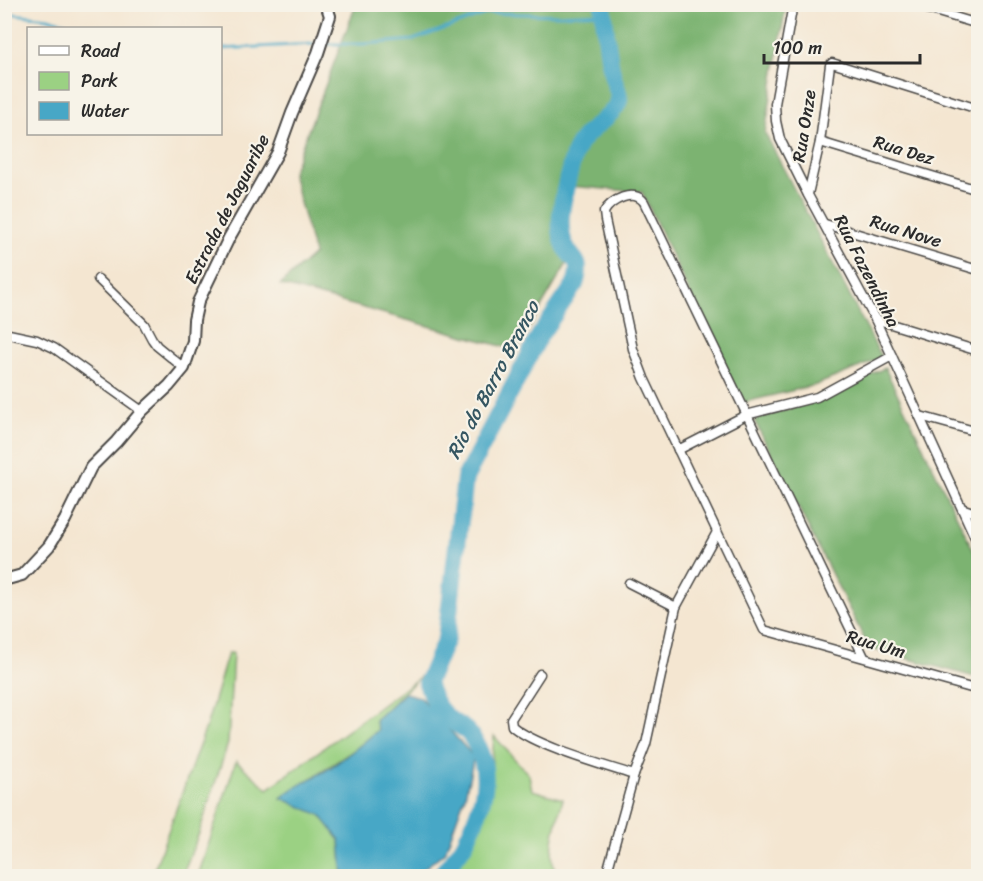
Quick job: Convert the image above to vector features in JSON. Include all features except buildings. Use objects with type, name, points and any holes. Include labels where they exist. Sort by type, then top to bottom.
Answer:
[{"type":"street","name":"Estrada de Jaguaribe","points":[[4,580],[22,575],[49,546],[65,520],[91,467],[184,368],[193,341],[198,302],[229,238],[278,152],[330,16],[326,4]]},
{"type":"street","name":"Rua Fazendinha","points":[[794,4],[775,104],[780,139],[875,319],[964,509],[978,544]]},
{"type":"street","points":[[911,4],[978,24]]},
{"type":"street","name":"Rua Onze","points":[[808,195],[820,142],[832,63],[978,109]]},
{"type":"street","name":"Rua Dez","points":[[820,142],[978,190]]},
{"type":"street","points":[[606,876],[634,775],[646,744],[676,607],[717,532],[644,378],[633,349],[604,212],[608,205],[617,200],[634,195],[640,197],[644,202],[864,657]]},
{"type":"street","name":"Rua Nove","points":[[825,224],[978,270]]},
{"type":"street","points":[[98,279],[144,324],[157,346],[184,368]]},
{"type":"street","points":[[875,319],[978,351]]},
{"type":"street","points":[[4,333],[37,340],[54,348],[142,411]]},
{"type":"street","points":[[678,450],[746,415],[817,397],[892,356]]},
{"type":"street","points":[[920,416],[978,432]]},
{"type":"street","points":[[964,509],[978,514]]},
{"type":"street","name":"Rua Um","points":[[717,532],[764,630],[978,690]]},
{"type":"street","points":[[629,583],[676,607]]},
{"type":"street","points":[[540,674],[511,719],[512,726],[525,735],[552,746],[634,775]]},
{"type":"green space","points":[[356,5],[786,5],[765,133],[882,358],[816,385],[741,403],[642,192],[568,186],[569,260],[516,350],[280,285],[314,254],[292,173]]},
{"type":"green space","points":[[885,368],[978,560],[978,678],[869,648],[754,420],[791,408]]},
{"type":"green space","points":[[228,653],[233,653],[228,743],[199,833],[182,876],[152,876],[207,724]]},
{"type":"green space","points":[[421,676],[375,720],[378,730],[356,749],[281,798],[320,814],[340,840],[343,876],[198,876],[236,761],[268,789]]},
{"type":"green space","points":[[494,736],[529,775],[532,790],[563,799],[552,847],[556,876],[450,876],[477,836],[489,796]]},
{"type":"water","points":[[405,693],[420,697],[474,757],[465,796],[445,852],[422,870],[418,876],[343,876],[340,840],[320,815],[281,798],[346,757],[378,730],[375,720]]},
{"type":"waterway","name":"Rio do Barro Branco","points":[[441,876],[460,852],[478,815],[485,772],[482,758],[467,731],[439,709],[427,683],[446,639],[465,478],[540,335],[575,284],[578,268],[562,237],[561,226],[568,178],[579,144],[613,110],[619,100],[609,56],[603,4]]},
{"type":"waterway","points":[[4,13],[48,18],[78,27]]},
{"type":"waterway","points":[[325,44],[413,40],[488,13],[559,15],[604,13]]},
{"type":"waterway","points":[[222,49],[314,44]]}]
